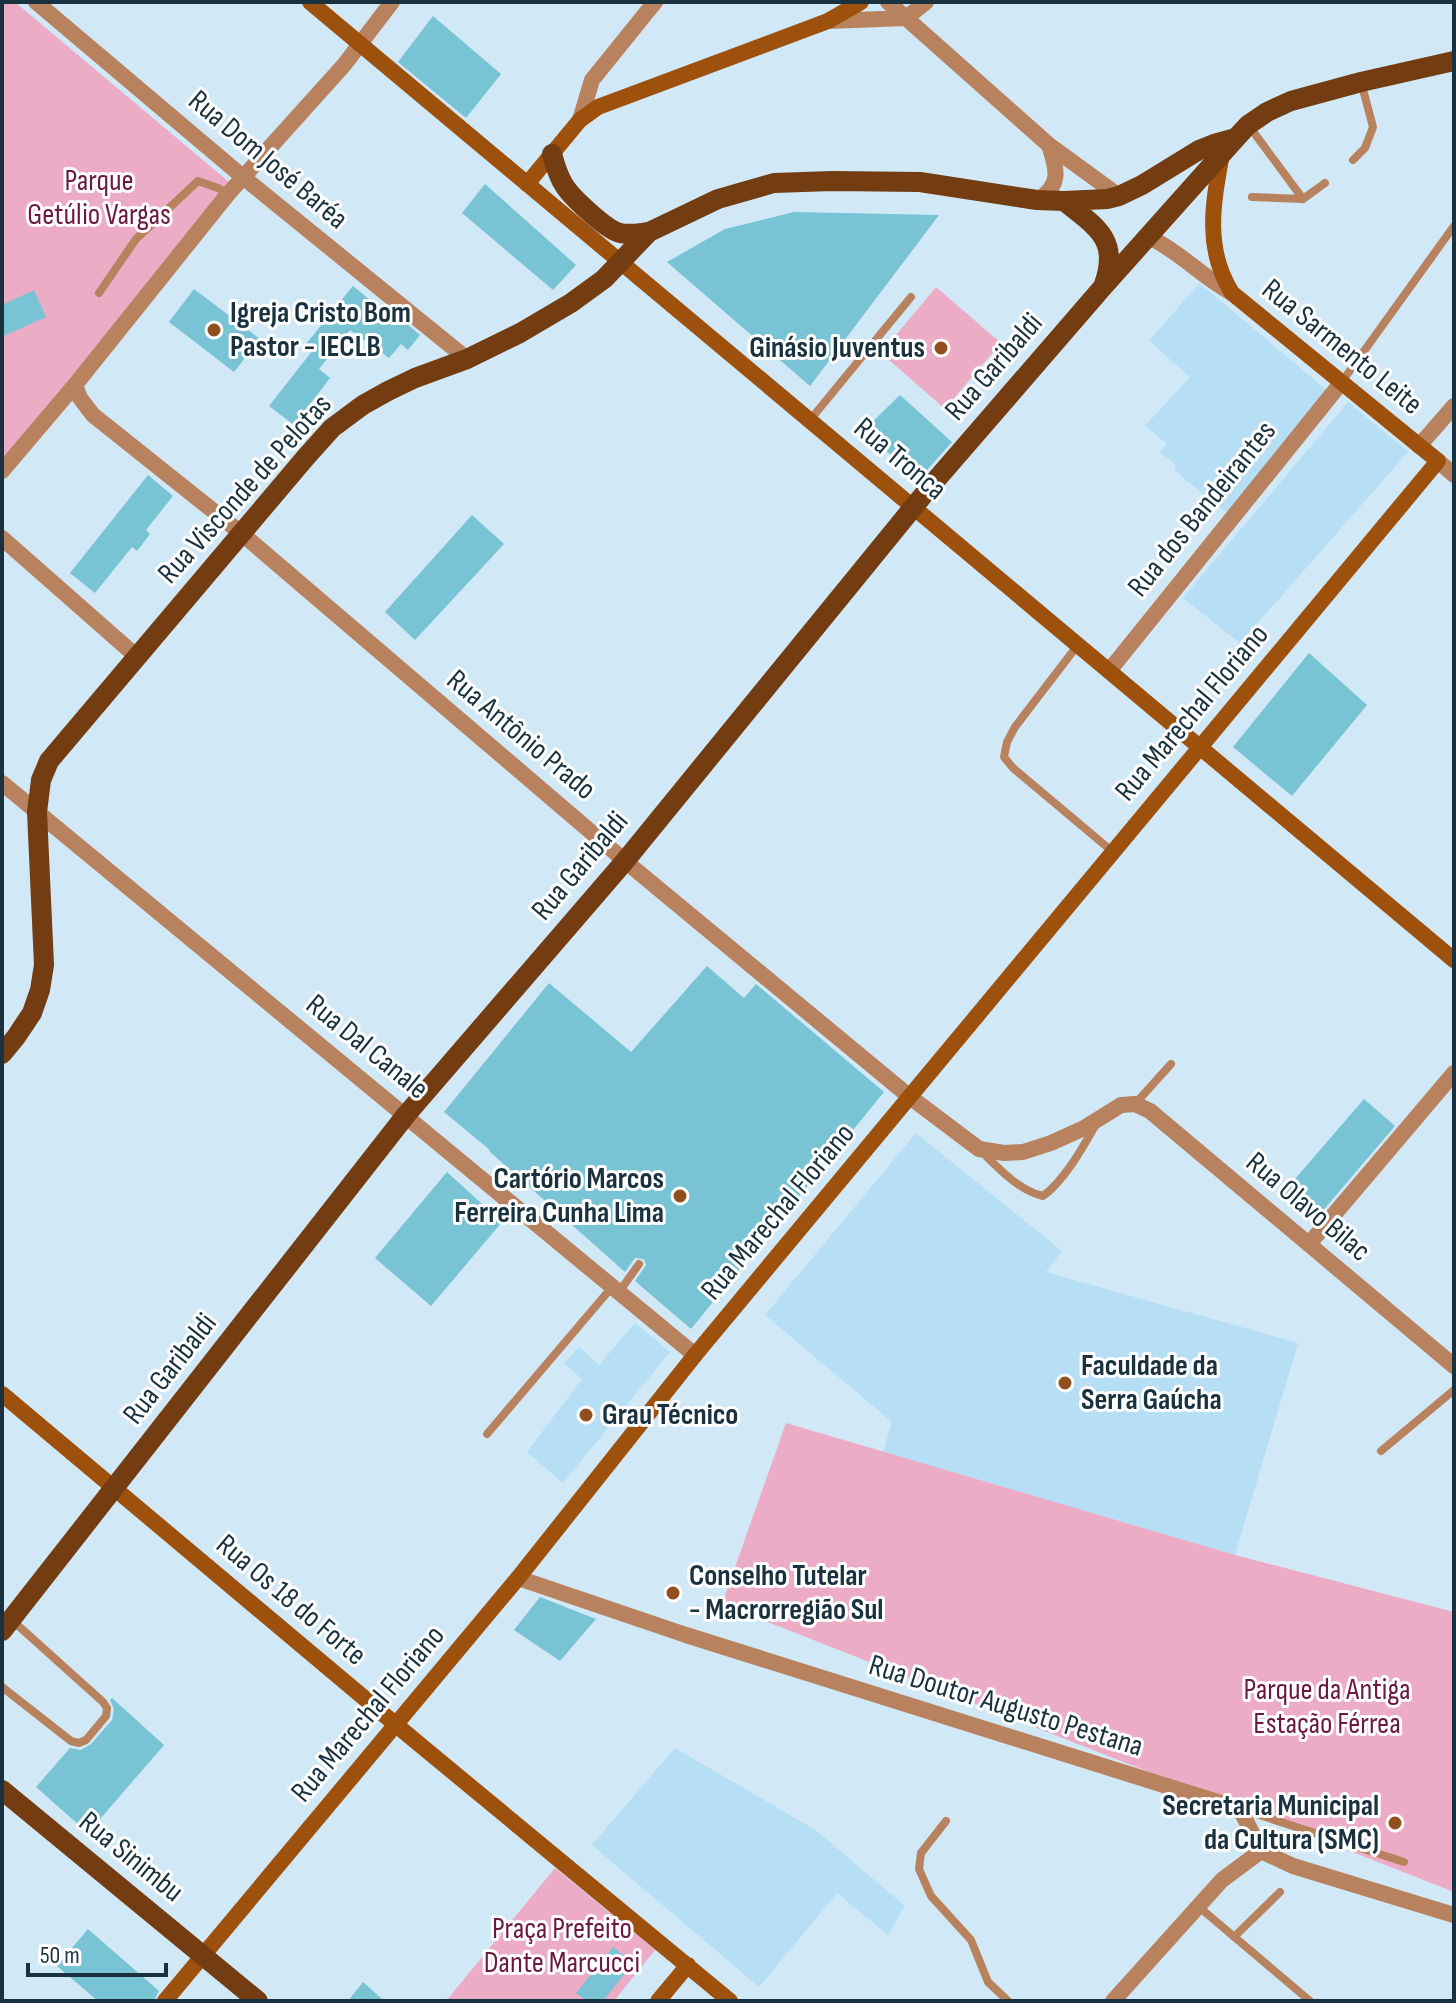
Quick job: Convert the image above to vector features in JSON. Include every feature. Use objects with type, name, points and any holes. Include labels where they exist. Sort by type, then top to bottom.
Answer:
[{"type":"main road","points":[[1235,139],[1267,112],[1291,101],[1454,61]]},
{"type":"main road","name":"Rua Visconde de Pelotas","points":[[2,1054],[32,1013],[40,990],[44,965],[37,812],[41,780],[49,761],[332,428],[388,391],[467,359],[571,303],[604,279],[649,232],[718,199],[774,183],[832,181],[920,182],[1037,200],[1107,199],[1142,185],[1199,150],[1235,139]]},
{"type":"main road","name":"Rua Garibaldi","points":[[7,1626],[406,1115],[625,861],[913,507],[1235,139]]},
{"type":"main road","points":[[552,154],[564,186],[608,227],[628,234],[649,232]]},
{"type":"main road","points":[[1064,201],[1102,235],[1108,245],[1109,268],[1102,288]]},
{"type":"main road","name":"Rua Sinimbu","points":[[2,1790],[258,2001]]},
{"type":"street","name":"Rua Dom José Baréa","points":[[36,2],[243,177],[467,359]]},
{"type":"street","name":"Rua Tronca","points":[[310,2],[1454,960]]},
{"type":"street","points":[[2,471],[228,194],[344,65],[392,2]]},
{"type":"street","points":[[580,120],[592,80],[655,2]]},
{"type":"street","points":[[527,184],[580,120],[598,107],[828,21],[861,2]]},
{"type":"street","points":[[888,2],[1049,145],[1119,196]]},
{"type":"street","points":[[828,21],[906,18],[926,2]]},
{"type":"street","name":"Rua Sarmento Leite","points":[[1232,293],[1222,277],[1213,234],[1213,211],[1235,139]]},
{"type":"street","points":[[1037,200],[1048,194],[1055,182],[1057,171],[1049,145]]},
{"type":"street","name":"Rua Sarmento Leite","points":[[1149,237],[1168,247],[1211,282],[1232,293],[1454,475]]},
{"type":"street","name":"Rua dos Bandeirantes","points":[[1109,671],[1341,383]]},
{"type":"street","name":"Rua Antônio Prado","points":[[75,385],[80,398],[93,415],[241,533],[625,861],[910,1097],[979,1149],[1023,1152],[1051,1143],[1128,1105]]},
{"type":"street","points":[[1419,446],[1454,406]]},
{"type":"street","name":"Rua Marechal Floriano","points":[[165,2001],[518,1578],[695,1355],[1438,461]]},
{"type":"street","points":[[2,538],[136,656]]},
{"type":"street","name":"Rua Dal Canale","points":[[2,783],[695,1355]]},
{"type":"street","points":[[1309,1244],[1454,1073]]},
{"type":"street","name":"Rua Olavo Bilac","points":[[1128,1105],[1150,1111],[1454,1366]]},
{"type":"street","name":"Rua Os 18 do Forte","points":[[2,1394],[730,2001]]},
{"type":"street","name":"Rua Doutor Augusto Pestana","points":[[518,1578],[686,1635],[1240,1809]]},
{"type":"street","points":[[1240,1809],[1261,1851],[1293,1866],[1454,1915]]},
{"type":"street","points":[[1113,2001],[1222,1880],[1261,1851]]},
{"type":"street","points":[[658,2001],[688,1965]]},
{"type":"lane","points":[[1353,160],[1365,148],[1373,127],[1361,82]]},
{"type":"lane","points":[[1235,139],[1303,199]]},
{"type":"lane","points":[[99,293],[136,239],[198,181],[228,194]]},
{"type":"lane","points":[[1252,197],[1303,199],[1325,183]]},
{"type":"lane","points":[[1341,383],[1454,226]]},
{"type":"lane","points":[[809,420],[911,297]]},
{"type":"lane","points":[[1078,645],[1015,727],[1004,757],[1113,852]]},
{"type":"lane","points":[[1128,1105],[1171,1064]]},
{"type":"lane","name":"Rua Antônio Prado","points":[[979,1149],[1032,1194],[1043,1196],[1083,1148],[1099,1119]]},
{"type":"lane","points":[[487,1434],[639,1264]]},
{"type":"lane","points":[[1381,1451],[1454,1390]]},
{"type":"lane","points":[[2,1687],[71,1741],[79,1743],[86,1740],[106,1716],[107,1708],[103,1702],[7,1626]]},
{"type":"lane","points":[[1240,1809],[1404,1862]]},
{"type":"lane","points":[[946,1821],[921,1853],[919,1869],[931,1896],[971,1940],[988,1982],[1008,2001]]},
{"type":"lane","points":[[1234,1937],[1280,1892]]},
{"type":"lane","points":[[1198,1906],[1310,2001]]},
{"type":"shaded area","points":[[1199,283],[1328,391],[1228,514],[1174,470],[1176,465],[1160,452],[1167,444],[1145,426],[1190,377],[1149,341]]},
{"type":"shaded area","points":[[1348,402],[1408,452],[1240,643],[1183,598]]},
{"type":"shaded area","name":"Faculdade da Serra Gaúcha","points":[[916,1133],[1062,1251],[1046,1272],[1298,1343],[1235,1555],[883,1452],[892,1422],[765,1315]]},
{"type":"shaded area","name":"Grau Técnico","points":[[635,1323],[670,1352],[563,1483],[527,1452],[582,1379],[564,1363],[579,1347],[599,1365]]},
{"type":"shaded area","points":[[675,1748],[817,1831],[905,1906],[888,1935],[837,1893],[759,1987],[592,1845]]},
{"type":"green space","name":"Parque Getúlio Vargas","points":[[2,2],[15,2],[235,187],[2,462]]},
{"type":"green space","name":"Ginásio Juventus","points":[[936,287],[1001,343],[945,409],[881,353]]},
{"type":"green space","name":"Parque da Antiga Estação Férrea","points":[[786,1423],[1235,1555],[1454,1612],[1454,1892],[722,1604]]},
{"type":"green space","name":"Praça Prefeito Dante Marcucci","points":[[555,1868],[655,1950],[614,2001],[446,2001]]},
{"type":"building","points":[[433,16],[501,74],[466,118],[398,62]]},
{"type":"building","points":[[485,184],[576,265],[553,290],[462,213]]},
{"type":"building","points":[[794,212],[939,215],[810,386],[667,262],[725,229]]},
{"type":"building","points":[[353,286],[393,319],[396,315],[420,335],[408,350],[401,344],[389,358],[350,330],[319,369],[330,378],[294,425],[269,406],[313,350],[306,344]]},
{"type":"building","name":"Igreja Cristo Bom Pastor - IECLB","points":[[194,289],[260,339],[234,372],[169,322]]},
{"type":"building","points":[[34,290],[46,317],[2,337],[2,305]]},
{"type":"building","points":[[900,395],[952,442],[919,479],[863,431]]},
{"type":"building","points":[[148,475],[173,496],[146,530],[150,534],[137,551],[132,547],[95,593],[70,573]]},
{"type":"building","points":[[472,515],[504,544],[415,640],[385,612]]},
{"type":"building","points":[[1309,653],[1367,705],[1292,796],[1233,747]]},
{"type":"building","points":[[707,966],[744,998],[756,984],[884,1092],[691,1329],[635,1281],[646,1265],[644,1259],[635,1258],[625,1272],[444,1112],[549,983],[631,1052]]},
{"type":"building","points":[[1364,1099],[1395,1126],[1314,1221],[1282,1194]]},
{"type":"building","points":[[447,1172],[502,1222],[431,1306],[375,1258]]},
{"type":"building","points":[[540,1597],[596,1619],[560,1661],[514,1630]]},
{"type":"building","points":[[112,1698],[164,1745],[88,1833],[36,1787],[70,1748],[81,1750],[91,1744],[112,1720]]},
{"type":"building","points":[[88,1929],[159,1991],[154,2001],[98,2001],[57,1966]]},
{"type":"building","points":[[613,1947],[633,1963],[603,2001],[587,2001],[576,1993]]},
{"type":"building","points":[[363,1982],[384,2001],[348,2001]]},
{"type":"place","name":"Igreja Cristo Bom Pastor - IECLB","points":[[214,330]]},
{"type":"place","name":"Ginásio Juventus","points":[[941,348]]},
{"type":"place","name":"Cartório Marcos Ferreira Cunha Lima","points":[[680,1196]]},
{"type":"place","name":"Faculdade da Serra Gaúcha","points":[[1065,1383]]},
{"type":"place","name":"Grau Técnico","points":[[586,1415]]},
{"type":"place","name":"Conselho Tutelar - Macrorregião Sul","points":[[673,1593]]},
{"type":"place","name":"Secretaria Municipal da Cultura (SMC)","points":[[1395,1823]]}]
